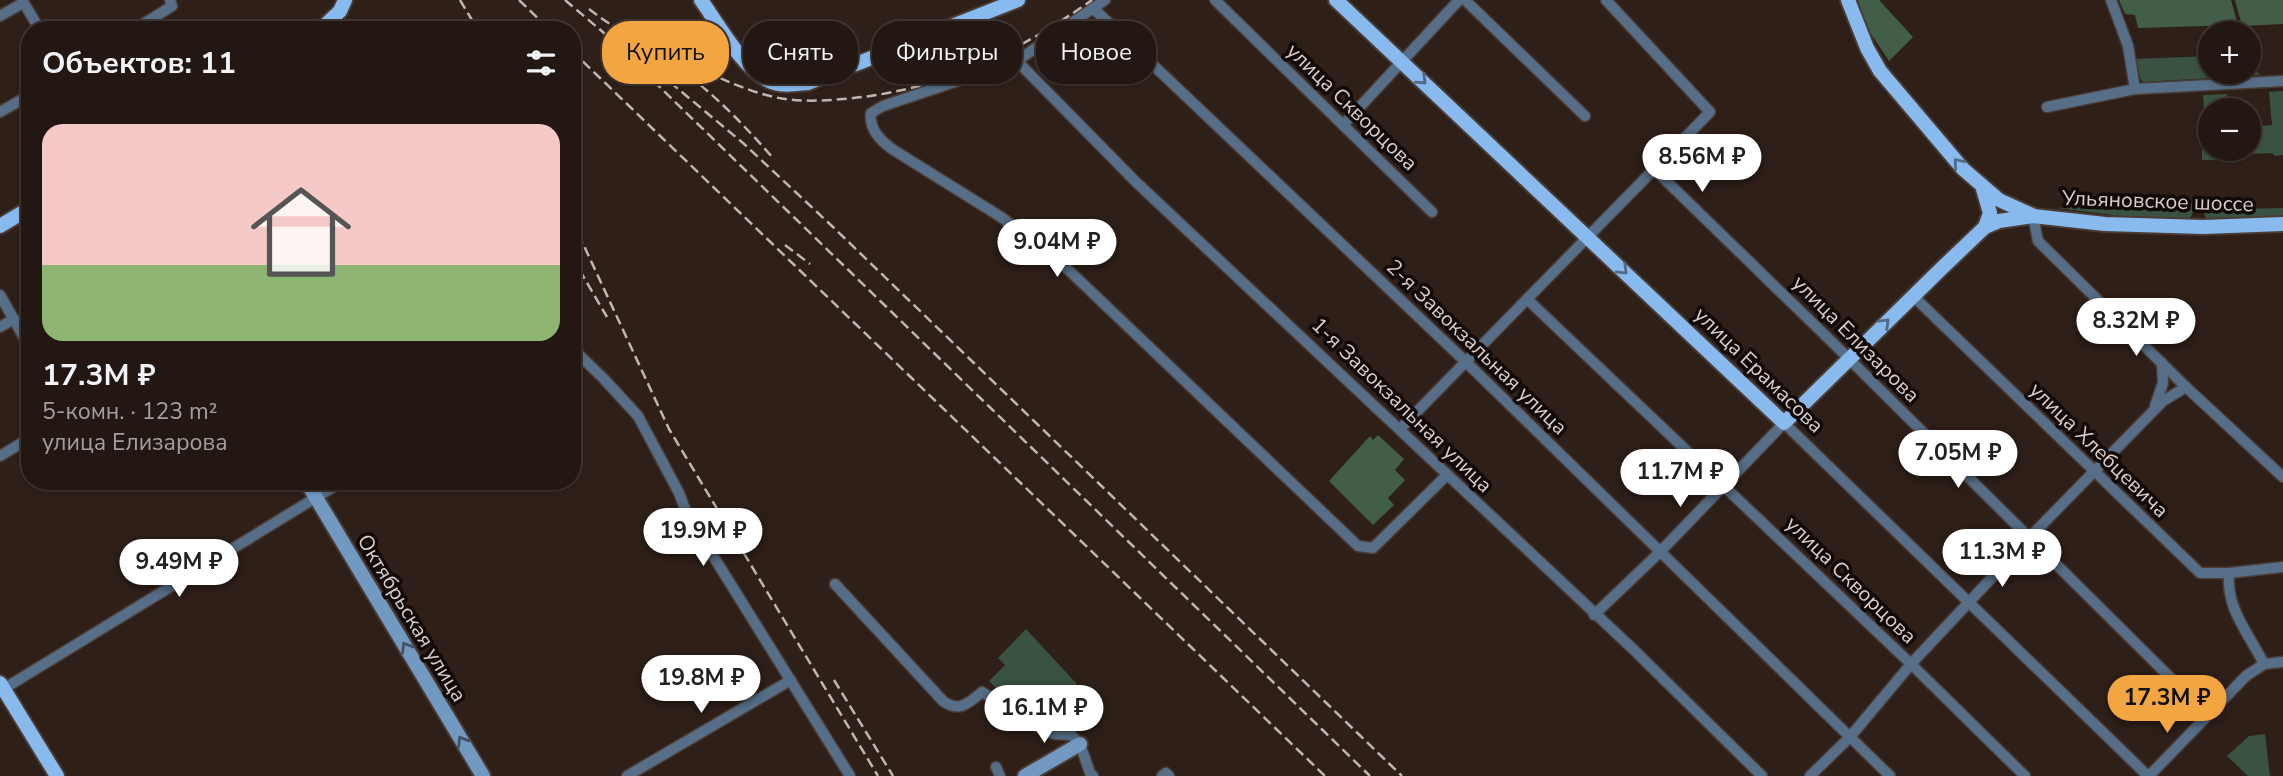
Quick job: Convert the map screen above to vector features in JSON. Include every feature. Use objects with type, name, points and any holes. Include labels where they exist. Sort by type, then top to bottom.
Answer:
[{"type":"main road","points":[[329,21],[340,11],[345,0]]},
{"type":"main road","points":[[701,0],[757,74],[771,82],[785,85],[808,83],[1018,0]]},
{"type":"main road","name":"улица Ерамасова","points":[[1336,0],[1784,423]]},
{"type":"main road","points":[[1848,0],[1858,29],[1881,71],[1963,169],[1983,189],[1999,200],[2033,216]]},
{"type":"main road","points":[[1983,189],[1990,213],[1985,228]]},
{"type":"main road","points":[[0,226],[21,213]]},
{"type":"main road","points":[[1784,423],[1985,228],[2014,217],[2033,216]]},
{"type":"main road","name":"Ульяновское шоссе","points":[[2033,216],[2118,224],[2203,227],[2283,225]]},
{"type":"main road","name":"Октябрьская улица","points":[[312,490],[483,776]]},
{"type":"main road","points":[[1,687],[57,776]]},
{"type":"main road","points":[[1025,776],[1082,749]]},
{"type":"street","points":[[1022,58],[1105,0]]},
{"type":"street","name":"улица Скворцова","points":[[1215,0],[1432,212]]},
{"type":"street","points":[[1343,125],[1459,0]]},
{"type":"street","points":[[1465,0],[1586,116]]},
{"type":"street","points":[[1400,429],[1710,112],[1605,0]]},
{"type":"street","points":[[2111,0],[2128,46],[2135,89]]},
{"type":"street","points":[[0,16],[23,1],[35,21]]},
{"type":"street","points":[[146,21],[171,3]]},
{"type":"street","name":"2-я Завокзальная улица","points":[[1093,8],[1466,362],[1890,776]]},
{"type":"street","name":"1-я Завокзальная улица","points":[[1022,66],[1136,181],[1400,429],[1762,776]]},
{"type":"street","points":[[2047,107],[2135,89],[2283,81]]},
{"type":"street","points":[[949,84],[883,106],[871,113],[874,131],[892,149],[1001,217],[1058,260],[1357,546],[1373,548],[1447,475]]},
{"type":"street","points":[[0,113],[21,100]]},
{"type":"street","name":"улица Елизарова","points":[[1654,169],[1849,358],[2208,715]]},
{"type":"street","points":[[2033,216],[2038,241],[2186,387],[2283,477]]},
{"type":"street","points":[[0,295],[21,331]]},
{"type":"street","name":"улица Хлебцевича","points":[[1913,296],[2200,573],[2283,567]]},
{"type":"street","name":"улица Скворцова","points":[[1527,299],[2025,776]]},
{"type":"street","points":[[0,327],[21,321]]},
{"type":"street","points":[[581,357],[638,416],[679,493],[687,514],[850,776]]},
{"type":"street","points":[[2153,411],[2163,383],[2162,363]]},
{"type":"street","points":[[1810,776],[1850,737],[1911,664],[2029,538],[2163,401],[2186,387]]},
{"type":"street","points":[[1594,615],[1660,552],[1784,423]]},
{"type":"street","name":"улица Ерамасова","points":[[1784,423],[2148,776]]},
{"type":"street","points":[[0,456],[21,443]]},
{"type":"street","points":[[1,687],[327,490]]},
{"type":"street","points":[[2229,573],[2227,591],[2234,611],[2264,664]]},
{"type":"street","points":[[835,584],[950,706],[969,704],[982,692],[1038,727],[1054,734],[1071,735],[1082,749],[1093,776]]},
{"type":"street","points":[[2148,776],[2246,676],[2264,664],[2283,662]]},
{"type":"street","points":[[627,776],[791,680]]},
{"type":"street","points":[[1163,776],[1166,773],[1169,776]]},
{"type":"green space","points":[[1858,0],[1879,0],[1913,37],[1889,61],[1867,28]]},
{"type":"green space","points":[[2119,0],[2231,0],[2237,21],[2198,21],[2198,26],[2138,28],[2135,15],[2125,14]]},
{"type":"green space","points":[[2235,0],[2283,0],[2283,24],[2261,25],[2261,21],[2241,21]]},
{"type":"green space","points":[[2198,56],[2198,79],[2144,82],[2135,59]]},
{"type":"green space","points":[[2283,91],[2283,155],[2261,153],[2261,126],[2272,125],[2269,92]]},
{"type":"green space","points":[[2227,94],[2227,98],[2203,98],[2203,95]]},
{"type":"green space","points":[[2191,202],[2195,210],[2189,219],[2154,220],[2056,208]]},
{"type":"green space","points":[[2283,208],[2283,217],[2206,218],[2204,213],[2210,210]]},
{"type":"green space","points":[[1378,435],[1404,459],[1395,470],[1405,480],[1388,498],[1394,505],[1373,525],[1329,481],[1370,436],[1373,440]]},
{"type":"green space","points":[[1026,629],[1076,683],[1077,691],[1073,704],[1044,725],[1015,708],[989,681],[1005,665],[998,658]]},
{"type":"green space","points":[[2265,734],[2270,776],[2248,776],[2227,756],[2249,736]]},
{"type":"railway","points":[[460,0],[473,21]]},
{"type":"railway","points":[[519,0],[541,21]]},
{"type":"railway","points":[[565,0],[604,33],[1370,776]]},
{"type":"railway","points":[[729,81],[783,99],[817,101],[878,95],[911,88],[943,79],[1004,53],[1034,38],[1092,0]]},
{"type":"railway","points":[[589,9],[702,86],[773,158]]},
{"type":"railway","points":[[581,60],[1325,776]]},
{"type":"railway","points":[[672,84],[743,143],[833,227],[1402,776]]},
{"type":"railway","points":[[581,239],[669,429],[878,776]]},
{"type":"railway","points":[[785,245],[810,264]]},
{"type":"railway","points":[[581,272],[607,317]]},
{"type":"railway","points":[[834,680],[893,776]]}]
